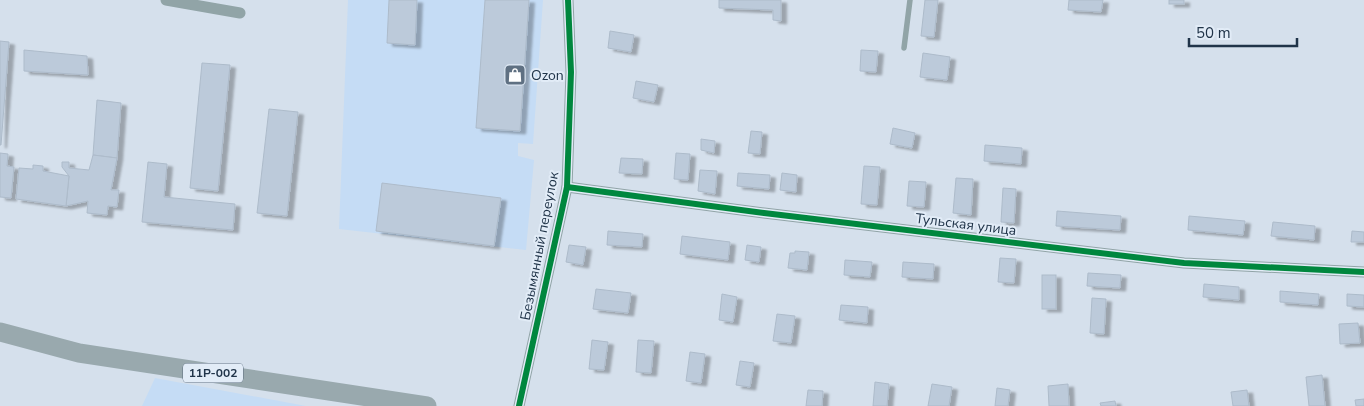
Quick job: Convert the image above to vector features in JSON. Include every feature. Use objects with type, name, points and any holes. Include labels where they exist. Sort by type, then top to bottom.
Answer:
[{"type":"main road","name":"11Р-002","points":[[0,332],[79,353],[427,406]]},
{"type":"street","points":[[166,0],[240,13]]},
{"type":"street","name":"Безымянный переулок","points":[[519,406],[567,187],[571,72],[568,0]]},
{"type":"street","name":"Тульская улица","points":[[567,187],[764,213],[1184,262],[1364,272]]},
{"type":"lane","points":[[904,48],[910,0]]},
{"type":"shaded area","points":[[348,0],[543,0],[533,144],[518,143],[518,156],[534,160],[526,250],[339,229]]},
{"type":"shaded area","points":[[155,378],[306,406],[142,406]]},
{"type":"building","points":[[389,0],[417,0],[415,45],[387,43]]},
{"type":"building","points":[[485,0],[529,0],[520,131],[476,128]]},
{"type":"building","points":[[719,0],[781,0],[781,21],[773,20],[773,10],[719,8]]},
{"type":"building","points":[[925,0],[938,0],[934,37],[921,36]]},
{"type":"building","points":[[1069,0],[1103,0],[1101,12],[1068,10]]},
{"type":"building","points":[[1169,0],[1184,0],[1184,4],[1169,4]]},
{"type":"building","points":[[610,31],[634,35],[631,52],[608,48]]},
{"type":"building","points":[[0,41],[9,42],[1,145],[0,145]]},
{"type":"building","points":[[24,50],[87,56],[88,75],[24,71]]},
{"type":"building","points":[[861,50],[878,51],[876,72],[860,71]]},
{"type":"building","points":[[923,53],[950,57],[947,80],[920,77]]},
{"type":"building","points":[[202,63],[230,65],[218,191],[190,188]]},
{"type":"building","points":[[636,81],[658,85],[654,102],[633,98]]},
{"type":"building","points":[[97,100],[121,103],[117,158],[93,155]]},
{"type":"building","points":[[269,109],[298,112],[287,216],[257,213]]},
{"type":"building","points":[[893,128],[915,133],[912,148],[890,144]]},
{"type":"building","points":[[751,131],[762,132],[760,154],[748,153]]},
{"type":"building","points":[[701,139],[715,141],[714,153],[701,150]]},
{"type":"building","points":[[985,145],[1022,148],[1021,164],[984,161]]},
{"type":"building","points":[[0,153],[8,154],[7,166],[14,167],[11,198],[0,197]]},
{"type":"building","points":[[676,153],[690,154],[688,180],[674,179]]},
{"type":"building","points":[[93,155],[117,158],[111,190],[119,190],[117,207],[108,206],[107,215],[87,213],[88,201],[66,206],[69,176],[62,167],[62,162],[69,162],[69,168],[89,170]]},
{"type":"building","points":[[621,158],[643,159],[642,174],[619,173]]},
{"type":"building","points":[[148,162],[167,164],[164,197],[235,204],[233,230],[142,222]]},
{"type":"building","points":[[33,165],[43,166],[43,171],[69,176],[66,206],[16,199],[19,168],[33,169]]},
{"type":"building","points":[[864,166],[880,167],[877,205],[861,204]]},
{"type":"building","points":[[700,170],[717,171],[715,194],[698,191]]},
{"type":"building","points":[[738,173],[770,175],[769,189],[737,186]]},
{"type":"building","points":[[782,173],[797,175],[796,192],[780,190]]},
{"type":"building","points":[[956,178],[973,179],[971,215],[953,213]]},
{"type":"building","points":[[909,181],[926,182],[924,207],[907,206]]},
{"type":"building","points":[[382,183],[501,198],[494,246],[376,231]]},
{"type":"building","points":[[1003,188],[1016,189],[1014,223],[1001,222]]},
{"type":"building","points":[[1057,211],[1121,216],[1120,230],[1056,226]]},
{"type":"building","points":[[1189,216],[1245,221],[1243,235],[1188,230]]},
{"type":"building","points":[[1273,222],[1315,226],[1314,240],[1271,236]]},
{"type":"building","points":[[608,231],[643,234],[642,247],[607,245]]},
{"type":"building","points":[[1352,231],[1364,232],[1364,242],[1351,242]]},
{"type":"building","points":[[682,236],[730,242],[728,260],[680,254]]},
{"type":"building","points":[[569,245],[586,247],[583,265],[566,262]]},
{"type":"building","points":[[747,245],[761,247],[759,262],[745,260]]},
{"type":"building","points":[[795,251],[809,252],[807,270],[788,268],[790,253],[795,253]]},
{"type":"building","points":[[1000,258],[1016,259],[1014,283],[998,282]]},
{"type":"building","points":[[845,260],[872,262],[870,277],[844,275]]},
{"type":"building","points":[[903,262],[934,264],[933,279],[902,277]]},
{"type":"building","points":[[1088,273],[1121,275],[1120,288],[1087,286]]},
{"type":"building","points":[[1042,275],[1056,275],[1056,309],[1042,309]]},
{"type":"building","points":[[1204,284],[1239,287],[1239,300],[1203,297]]},
{"type":"building","points":[[596,289],[631,293],[628,313],[593,309]]},
{"type":"building","points":[[1280,291],[1319,294],[1318,305],[1280,302]]},
{"type":"building","points":[[722,294],[737,297],[733,322],[719,320]]},
{"type":"building","points":[[1347,294],[1364,295],[1364,307],[1347,306]]},
{"type":"building","points":[[1092,298],[1106,299],[1104,334],[1090,333]]},
{"type":"building","points":[[841,305],[868,307],[867,323],[839,320]]},
{"type":"building","points":[[777,314],[795,316],[791,343],[773,341]]},
{"type":"building","points":[[1358,323],[1360,343],[1340,344],[1339,324]]},
{"type":"building","points":[[592,340],[608,342],[604,370],[589,369]]},
{"type":"building","points":[[638,340],[654,341],[651,373],[636,372]]},
{"type":"building","points":[[690,352],[705,354],[701,383],[686,381]]},
{"type":"building","points":[[740,361],[754,363],[750,387],[736,385]]},
{"type":"building","points":[[1322,375],[1325,406],[1309,406],[1306,377]]},
{"type":"building","points":[[875,382],[889,384],[887,406],[873,406]]},
{"type":"building","points":[[932,384],[952,387],[949,406],[928,406]]},
{"type":"building","points":[[1068,384],[1069,406],[1049,406],[1048,386]]},
{"type":"building","points":[[997,388],[1010,390],[1008,406],[995,406]]},
{"type":"building","points":[[808,390],[823,391],[822,406],[806,406]]},
{"type":"building","points":[[1247,390],[1249,406],[1233,406],[1231,392]]},
{"type":"building","points":[[1364,399],[1364,406],[1356,406],[1355,400]]},
{"type":"building","points":[[1115,401],[1116,406],[1101,406],[1100,403]]},
{"type":"cycle path","points":[[519,406],[567,187],[571,72],[568,0]]},
{"type":"cycle path","points":[[567,187],[764,213],[1184,263],[1364,272]]},
{"type":"place","name":"Ozon","points":[[515,75]]}]
